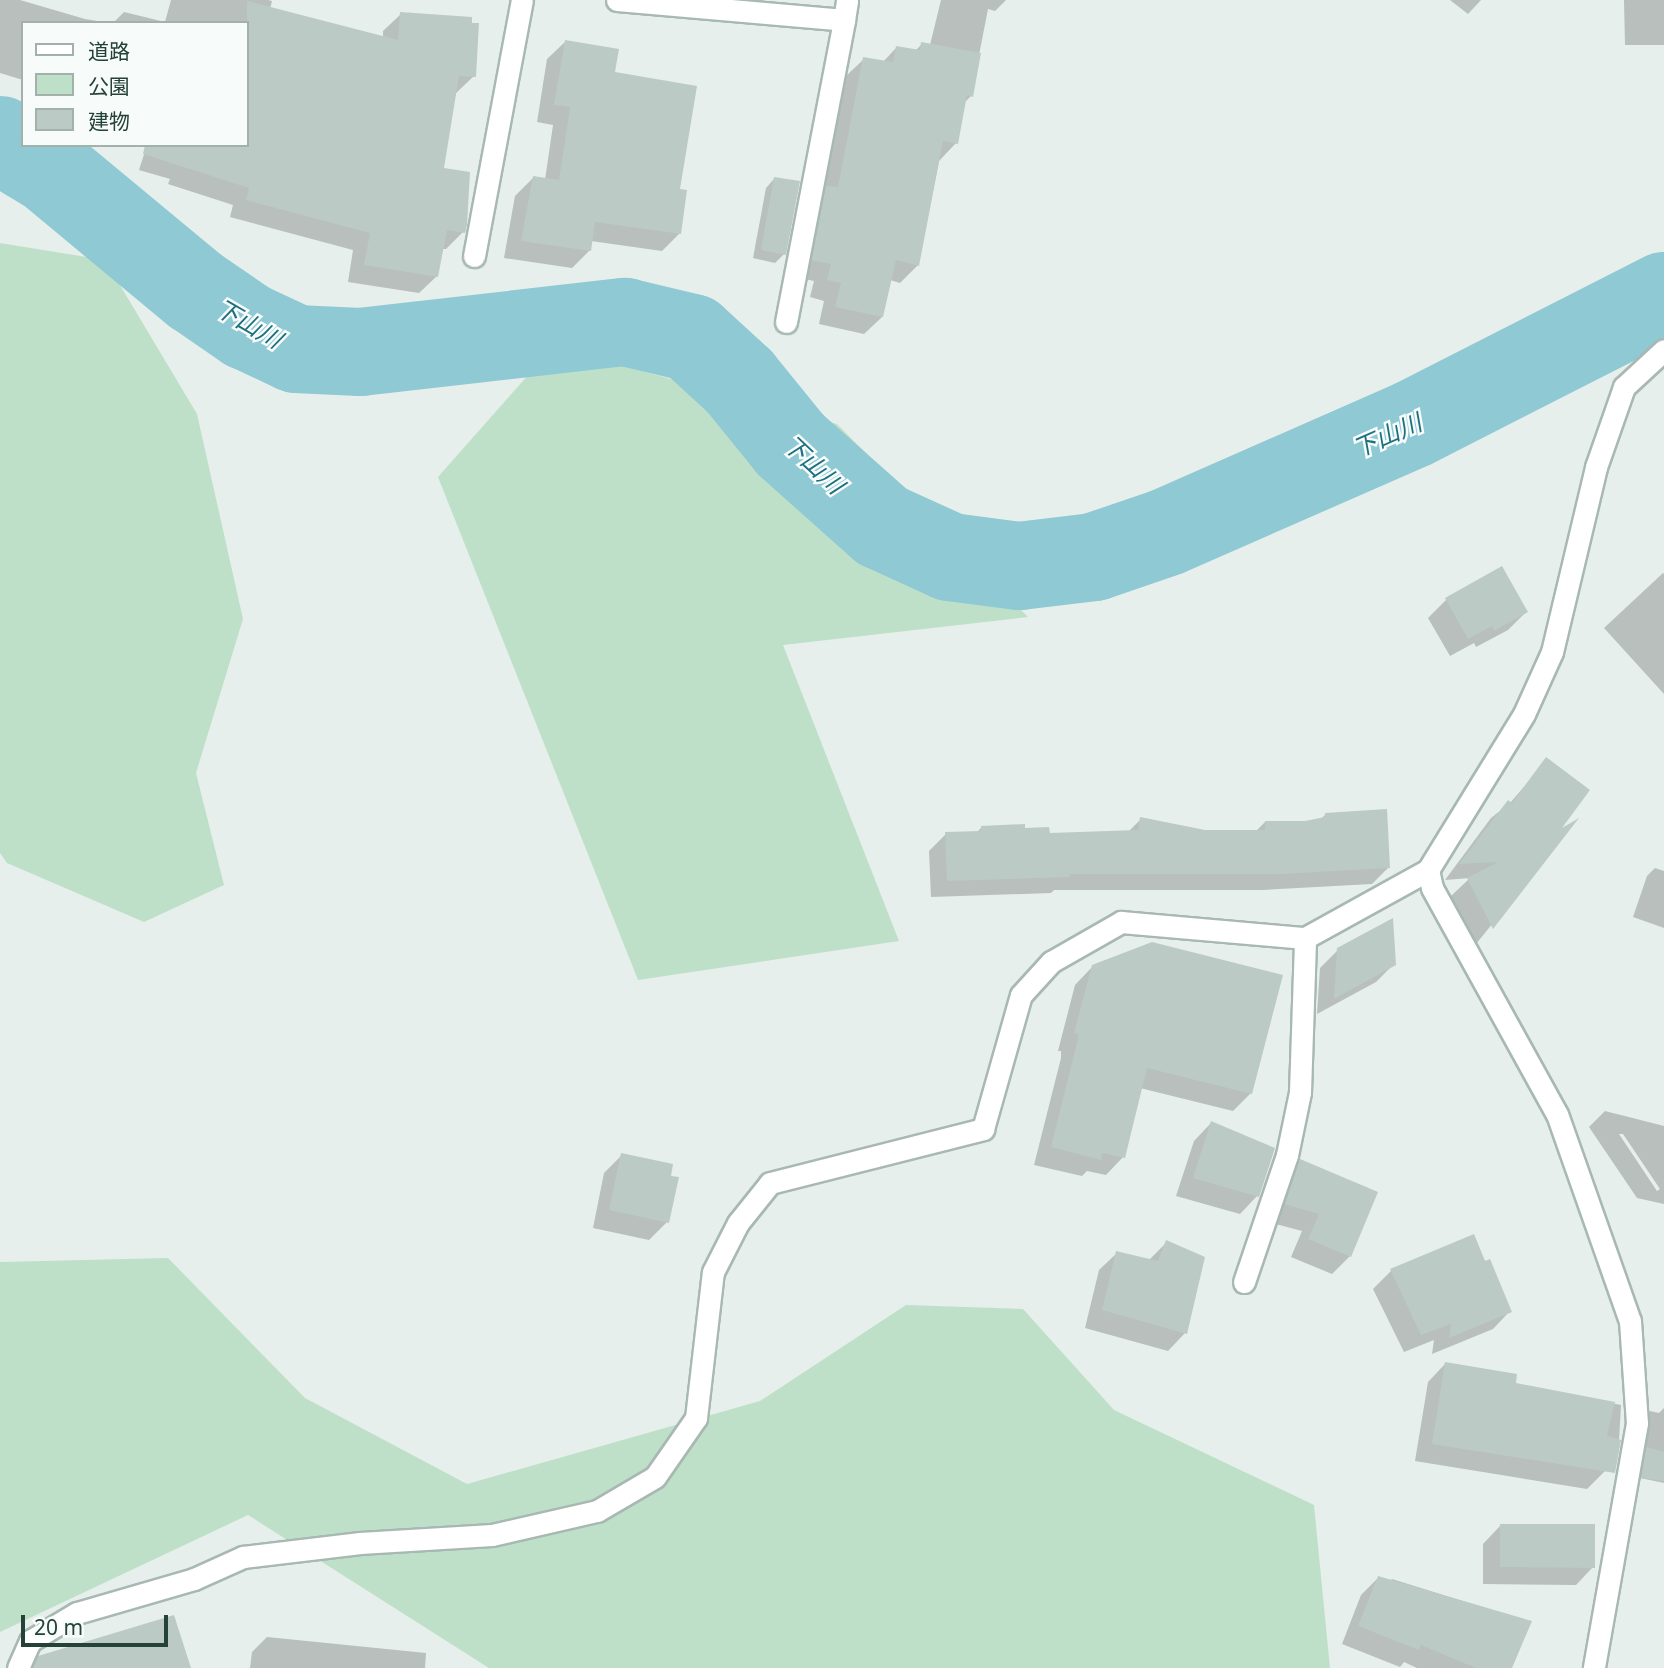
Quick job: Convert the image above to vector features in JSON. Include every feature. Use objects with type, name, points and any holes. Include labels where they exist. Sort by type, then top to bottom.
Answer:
[{"type":"street","points":[[474,256],[522,0]]},
{"type":"street","points":[[617,0],[845,10],[786,322]]},
{"type":"street","points":[[18,1668],[30,1641],[77,1613],[194,1579],[243,1557],[360,1543],[492,1535],[597,1511],[655,1477],[696,1419],[713,1272],[737,1223],[770,1183],[983,1129],[1021,995],[1051,962],[1121,922],[1305,938],[1427,870],[1529,702],[1552,652],[1596,467],[1624,387],[1664,351]]},
{"type":"street","points":[[1427,870],[1432,888],[1557,1114],[1630,1321],[1637,1423],[1594,1668]]},
{"type":"street","points":[[1244,1283],[1287,1155],[1300,1092],[1305,938]]},
{"type":"green space","points":[[0,243],[105,260],[197,414],[243,619],[196,773],[224,885],[144,922],[7,863],[0,853]]},
{"type":"green space","points":[[553,347],[837,424],[1028,617],[783,645],[899,941],[638,980],[438,477]]},
{"type":"green space","points":[[168,1258],[305,1398],[467,1484],[760,1401],[906,1305],[1023,1309],[1114,1410],[1314,1505],[1330,1668],[489,1668],[248,1515],[0,1632],[0,1262]]},
{"type":"building","points":[[247,1],[398,40],[400,12],[472,17],[472,23],[479,23],[476,77],[459,76],[444,168],[470,172],[467,225],[465,233],[447,230],[438,277],[364,265],[370,233],[246,200],[249,188],[143,154],[145,147],[248,147]]},
{"type":"building","points":[[565,40],[619,49],[615,72],[697,86],[680,189],[687,190],[681,234],[595,222],[591,251],[521,241],[533,176],[559,180],[570,107],[554,105]]},
{"type":"building","points":[[921,42],[981,53],[973,97],[967,95],[958,144],[943,141],[919,266],[896,260],[883,317],[835,307],[841,283],[827,280],[831,264],[811,260],[826,186],[838,187],[863,57],[893,62],[896,46],[920,50]]},
{"type":"building","points":[[774,177],[800,181],[786,255],[761,250]]},
{"type":"building","points":[[1502,566],[1528,612],[1494,631],[1492,626],[1468,639],[1445,598]]},
{"type":"building","points":[[1546,757],[1590,790],[1562,828],[1579,818],[1493,929],[1467,878],[1498,862],[1459,864],[1508,800],[1512,803]]},
{"type":"building","points":[[1387,809],[1390,868],[1281,874],[1070,874],[1070,877],[947,881],[945,832],[981,831],[981,826],[1025,824],[1025,828],[1049,827],[1050,833],[1138,830],[1140,817],[1205,830],[1265,830],[1265,821],[1305,821],[1325,817],[1325,813]]},
{"type":"building","points":[[1393,918],[1396,965],[1334,999],[1337,948]]},
{"type":"building","points":[[1152,942],[1283,975],[1252,1094],[1147,1068],[1125,1158],[1102,1153],[1101,1160],[1051,1147],[1078,1039],[1078,1034],[1074,1033],[1092,965]]},
{"type":"building","points":[[1211,1121],[1275,1148],[1259,1197],[1193,1178]]},
{"type":"building","points":[[621,1153],[673,1164],[671,1176],[679,1177],[669,1223],[609,1210]]},
{"type":"building","points":[[1300,1159],[1378,1192],[1351,1257],[1308,1239],[1319,1214],[1284,1204]]},
{"type":"building","points":[[1474,1234],[1485,1261],[1490,1259],[1512,1312],[1449,1338],[1451,1324],[1421,1335],[1390,1269]]},
{"type":"building","points":[[1166,1240],[1205,1257],[1187,1334],[1102,1310],[1116,1251],[1158,1261]]},
{"type":"building","points":[[1445,1362],[1517,1374],[1516,1383],[1615,1402],[1607,1436],[1621,1440],[1615,1473],[1432,1444]]},
{"type":"building","points":[[1646,1447],[1664,1452],[1664,1481],[1641,1478]]},
{"type":"building","points":[[1500,1524],[1595,1524],[1595,1568],[1500,1567]]},
{"type":"building","points":[[1378,1576],[1532,1621],[1512,1668],[1476,1668],[1421,1645],[1419,1650],[1358,1626]]},
{"type":"building","points":[[174,1615],[191,1668],[32,1668],[38,1656]]},
{"type":"waterway","name":"下山川","points":[[0,140],[50,170],[196,291],[247,326],[296,349],[360,352],[625,322],[692,338],[739,381],[791,445],[882,526],[950,557],[1019,566],[1094,557],[1167,532],[1413,424],[1664,296]]}]
